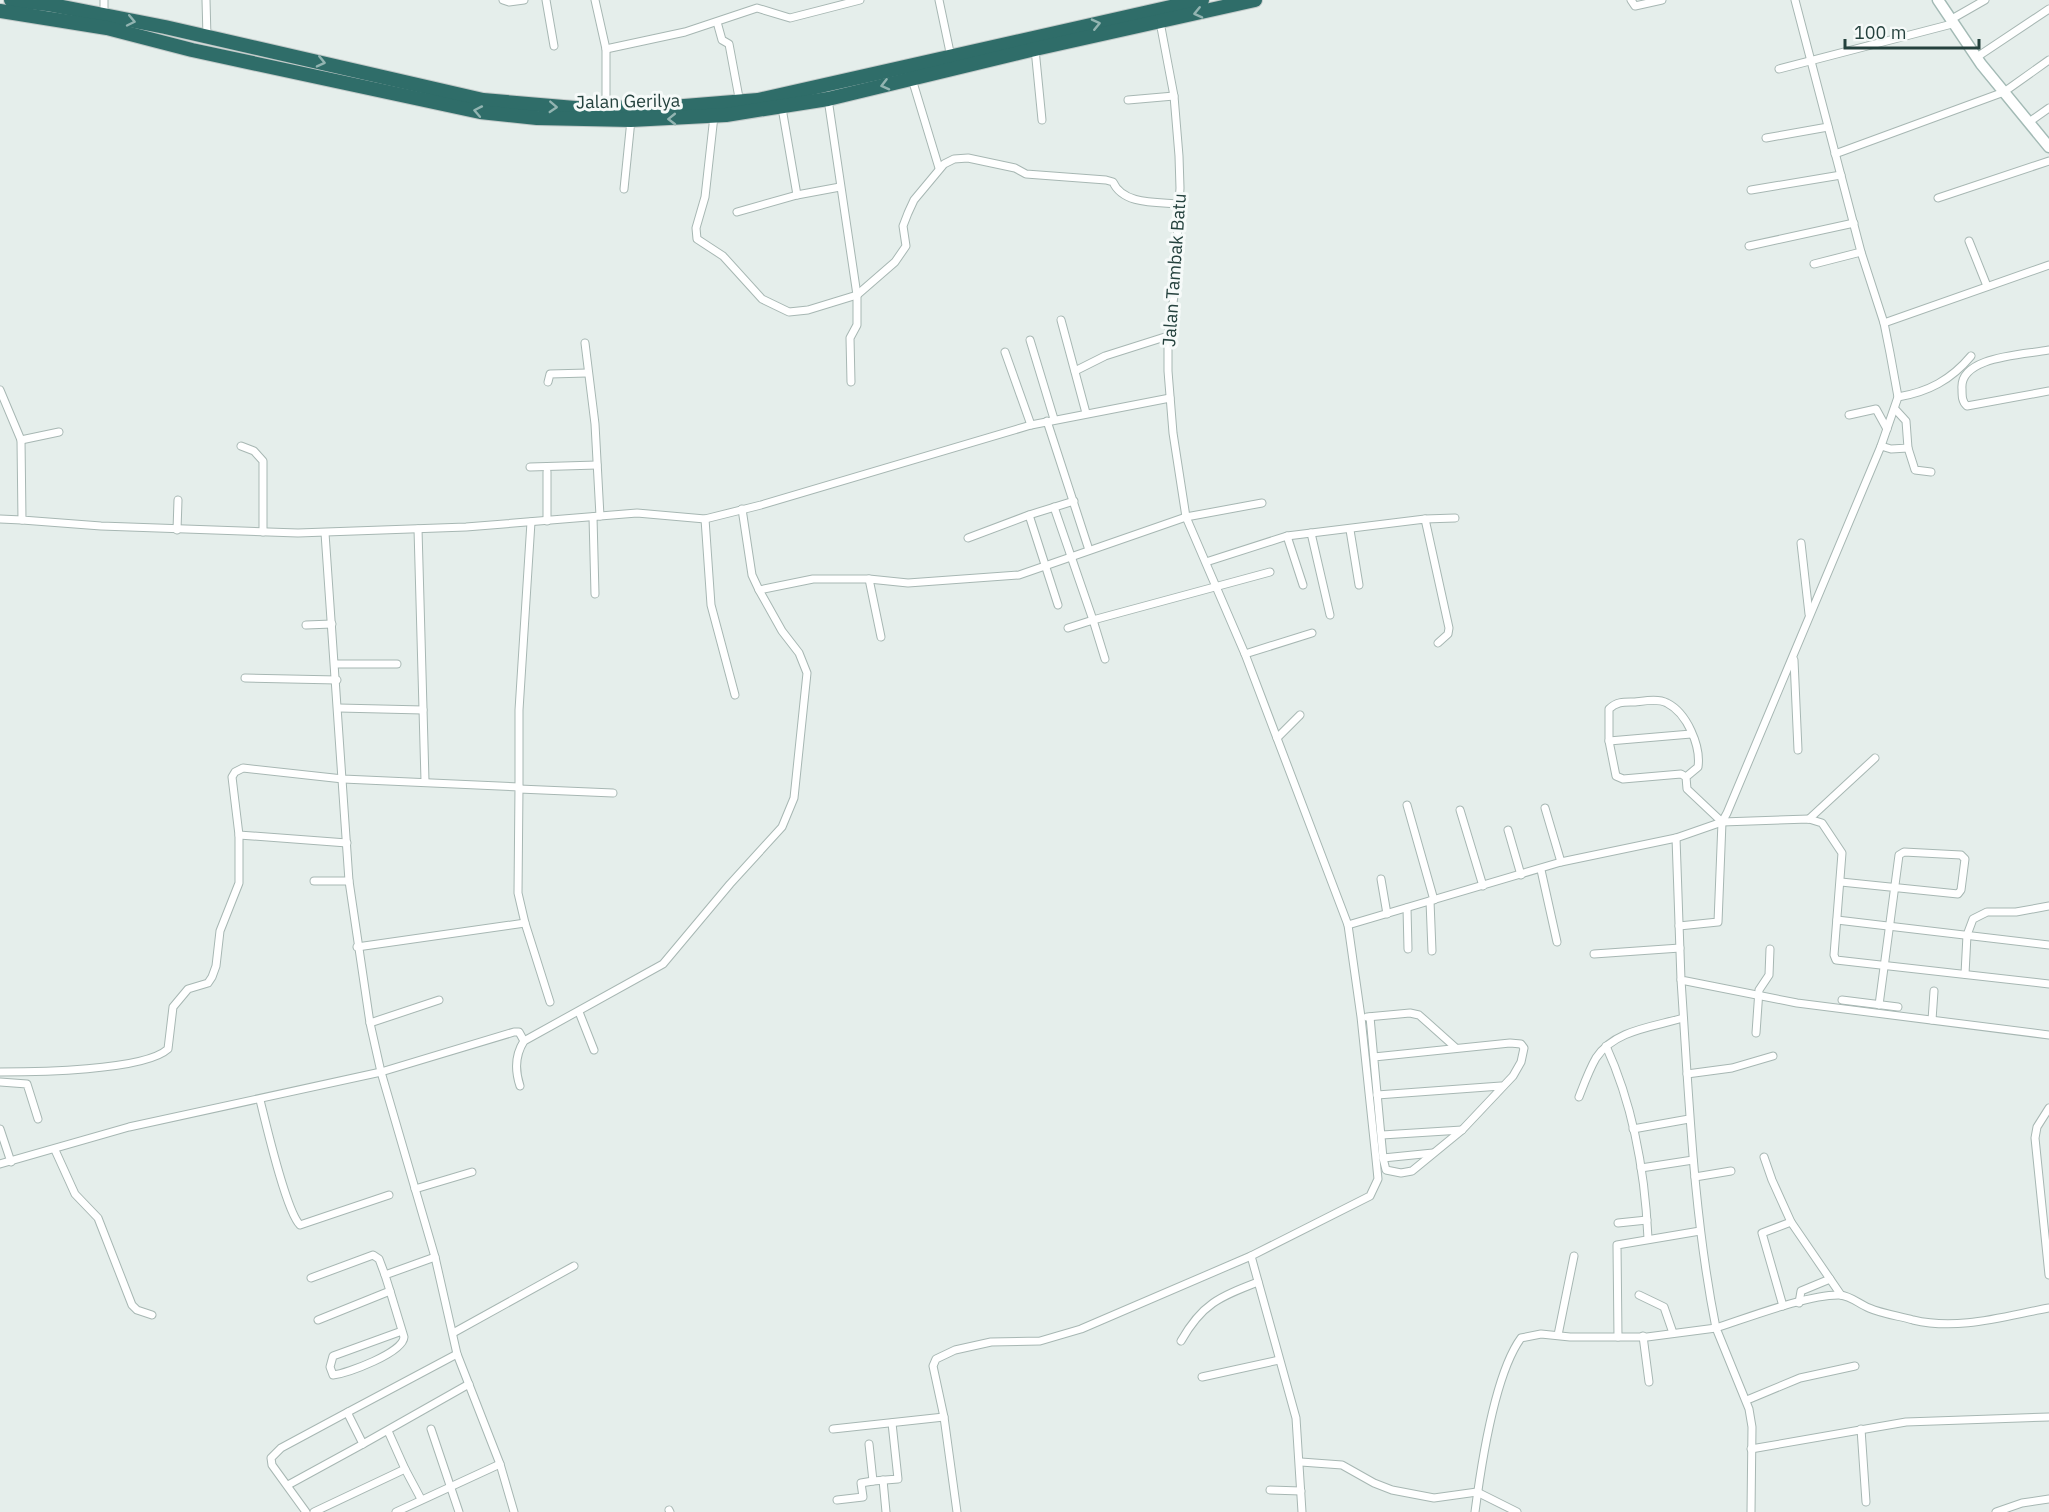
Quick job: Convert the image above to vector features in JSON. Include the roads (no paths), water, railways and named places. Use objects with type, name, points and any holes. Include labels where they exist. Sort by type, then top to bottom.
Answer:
[{"type":"highway","name":"Jalan Gerilya","points":[[11,0],[60,3],[207,37],[507,116],[631,120],[714,116],[782,108],[802,98],[951,57],[1156,11],[1255,0]]},
{"type":"highway","name":"Jalan Gerilya","points":[[0,11],[107,28],[192,50],[505,104],[550,108],[606,108],[672,107],[802,98],[828,99],[1035,49],[1156,11],[1202,0]]},
{"type":"main road","points":[[1938,0],[1977,57],[2049,147]]},
{"type":"street","points":[[104,0],[105,15]]},
{"type":"street","points":[[206,0],[207,37]]},
{"type":"street","points":[[503,0],[509,2],[524,0]]},
{"type":"street","points":[[546,0],[554,46]]},
{"type":"street","points":[[595,0],[606,49],[606,108]]},
{"type":"street","points":[[606,49],[685,32],[757,8],[790,18],[860,0]]},
{"type":"street","points":[[939,0],[951,57]]},
{"type":"street","points":[[1631,0],[1635,6],[1662,0]]},
{"type":"street","points":[[1679,926],[1718,922],[1722,822],[1757,739],[1781,690],[1795,651],[1881,446],[1898,397],[1884,323],[1861,252],[1810,62],[1796,0]]},
{"type":"street","points":[[1779,69],[1951,22],[1985,0]]},
{"type":"street","points":[[1977,57],[2049,9]]},
{"type":"street","name":"Jalan Tambak Batu","points":[[1156,11],[1174,96],[1179,156],[1174,296],[1168,336],[1170,398],[1186,517],[1245,654],[1348,925],[1362,1017],[1378,1179],[1375,1190],[1363,1200],[1251,1256]]},
{"type":"street","points":[[717,22],[722,40],[729,44],[740,103]]},
{"type":"street","points":[[1035,49],[1042,120]]},
{"type":"street","points":[[1835,154],[2004,92],[2049,60]]},
{"type":"street","points":[[912,78],[939,168]]},
{"type":"street","points":[[1128,100],[1174,96]]},
{"type":"street","points":[[828,99],[857,296],[857,325],[849,343],[851,382]]},
{"type":"street","points":[[782,108],[797,195]]},
{"type":"street","points":[[2029,122],[2049,108]]},
{"type":"street","points":[[714,116],[705,197],[696,228],[696,239],[723,256],[762,299],[789,312],[808,310],[857,296],[901,255],[906,246],[904,221],[914,200],[939,168],[961,158],[983,160],[1015,168],[1026,174],[1106,180],[1113,182],[1122,196],[1179,204]]},
{"type":"street","points":[[624,189],[631,120]]},
{"type":"street","points":[[1766,138],[1828,127]]},
{"type":"street","points":[[1938,198],[2049,160]]},
{"type":"street","points":[[1751,190],[1841,175]]},
{"type":"street","points":[[737,212],[797,195],[840,187]]},
{"type":"street","points":[[1749,246],[1854,223]]},
{"type":"street","points":[[1969,241],[1988,286]]},
{"type":"street","points":[[1814,264],[1861,252]]},
{"type":"street","points":[[1884,323],[2049,265]]},
{"type":"street","points":[[1061,320],[1086,413]]},
{"type":"street","points":[[1075,371],[1105,356],[1168,336]]},
{"type":"street","points":[[1030,340],[1050,420],[1089,550]]},
{"type":"street","points":[[585,343],[597,465],[595,594]]},
{"type":"street","points":[[2049,350],[1979,363],[1968,370],[1961,381],[1963,402],[1967,406],[2049,391]]},
{"type":"street","points":[[1005,352],[1031,425]]},
{"type":"street","points":[[1898,397],[1915,394],[1946,381],[1971,356]]},
{"type":"street","points":[[548,382],[550,374],[587,373]]},
{"type":"street","points":[[0,390],[21,440],[22,520]]},
{"type":"street","points":[[0,519],[177,530],[325,533],[548,521],[637,513],[705,519],[1050,420],[1170,398]]},
{"type":"street","points":[[1849,415],[1876,409],[1887,429]]},
{"type":"street","points":[[1895,409],[1905,421],[1908,448],[1915,470],[1931,472]]},
{"type":"street","points":[[21,440],[59,432]]},
{"type":"street","points":[[241,446],[254,451],[263,461],[263,532]]},
{"type":"street","points":[[1881,446],[1891,449],[1908,448]]},
{"type":"street","points":[[530,467],[597,465]]},
{"type":"street","points":[[547,472],[548,521]]},
{"type":"street","points":[[177,530],[178,500]]},
{"type":"street","points":[[968,538],[1074,501]]},
{"type":"street","points":[[759,590],[813,579],[869,579],[908,583],[1012,576],[1186,517],[1262,502]]},
{"type":"street","points":[[1054,507],[1105,659]]},
{"type":"street","points":[[0,1164],[55,1150],[123,1128],[260,1100],[522,1037],[579,1012],[663,964],[730,884],[782,827],[794,798],[807,673],[799,654],[782,631],[752,575],[741,509]]},
{"type":"street","points":[[1029,515],[1058,605]]},
{"type":"street","points":[[1206,562],[1287,536],[1425,519],[1455,518]]},
{"type":"street","points":[[705,519],[711,605],[735,695]]},
{"type":"street","points":[[1425,519],[1449,628],[1448,634],[1437,643]]},
{"type":"street","points":[[531,522],[519,710],[518,893],[550,1002]]},
{"type":"street","points":[[418,529],[426,781]]},
{"type":"street","points":[[1350,530],[1359,585]]},
{"type":"street","points":[[325,533],[336,664],[349,881],[370,1023],[381,1072],[435,1257],[457,1354],[500,1464],[514,1512]]},
{"type":"street","points":[[1311,533],[1330,615]]},
{"type":"street","points":[[1287,536],[1303,585]]},
{"type":"street","points":[[1801,543],[1810,616]]},
{"type":"street","points":[[1068,628],[1270,572]]},
{"type":"street","points":[[869,579],[881,638]]},
{"type":"street","points":[[306,625],[332,624]]},
{"type":"street","points":[[1245,654],[1312,633]]},
{"type":"street","points":[[1795,651],[1793,671],[1798,750]]},
{"type":"street","points":[[336,664],[397,663]]},
{"type":"street","points":[[245,678],[337,680]]},
{"type":"street","points":[[1659,700],[1669,703],[1680,714],[1691,734],[1699,760],[1698,767],[1686,777],[1681,774],[1623,779],[1616,776],[1609,741],[1609,709],[1618,703],[1659,700]]},
{"type":"street","points":[[339,708],[423,710]]},
{"type":"street","points":[[1277,738],[1300,715]]},
{"type":"street","points":[[1609,741],[1691,734]]},
{"type":"street","points":[[1809,819],[1875,758]]},
{"type":"street","points":[[0,1072],[119,1065],[165,1052],[169,1047],[172,1007],[188,989],[208,983],[216,966],[220,931],[241,874],[232,777],[235,771],[243,768],[343,779],[426,781],[613,793]]},
{"type":"street","points":[[1686,777],[1687,789],[1722,822]]},
{"type":"street","points":[[1407,805],[1432,900],[1432,951]]},
{"type":"street","points":[[1545,808],[1561,862]]},
{"type":"street","points":[[1460,810],[1483,886]]},
{"type":"street","points":[[1348,925],[1541,870],[1561,862],[1676,838],[1722,822],[1809,819],[1822,823],[1840,849],[1840,882],[1834,955],[1836,960],[2049,984]]},
{"type":"street","points":[[1508,830],[1521,875]]},
{"type":"street","points":[[239,835],[347,843]]},
{"type":"street","points":[[1676,838],[1689,1119],[1703,1264],[1716,1328],[1747,1400],[1752,1427],[1750,1512]]},
{"type":"street","points":[[1840,882],[1894,886],[1960,893],[1964,856],[1901,853],[1894,886],[1879,1005]]},
{"type":"street","points":[[1541,870],[1557,942]]},
{"type":"street","points":[[1381,879],[1387,914]]},
{"type":"street","points":[[314,881],[349,881]]},
{"type":"street","points":[[1965,974],[1967,935],[1973,919],[1979,915],[2049,906]]},
{"type":"street","points":[[1407,908],[1408,949]]},
{"type":"street","points":[[1837,920],[2049,945]]},
{"type":"street","points":[[357,947],[525,923]]},
{"type":"street","points":[[1594,954],[1680,948]]},
{"type":"street","points":[[1756,1033],[1759,996],[1769,975],[1770,949]]},
{"type":"street","points":[[1681,980],[1797,1003],[2049,1035]]},
{"type":"street","points":[[1932,1020],[1934,990]]},
{"type":"street","points":[[370,1023],[439,1000]]},
{"type":"street","points":[[1842,1000],[1898,1007]]},
{"type":"street","points":[[579,1012],[594,1050]]},
{"type":"street","points":[[1362,1017],[1410,1013],[1419,1015],[1456,1048]]},
{"type":"street","points":[[1370,1017],[1383,1158],[1387,1171],[1401,1173],[1421,1165],[1462,1130],[1518,1069],[1524,1048],[1521,1044],[1374,1057]]},
{"type":"street","points":[[1579,1097],[1596,1059],[1606,1046],[1621,1036],[1683,1018]]},
{"type":"street","points":[[520,1086],[516,1075],[516,1062],[522,1037]]},
{"type":"street","points":[[1606,1046],[1622,1080],[1633,1129],[1641,1168],[1648,1238]]},
{"type":"street","points":[[1687,1074],[1732,1068],[1773,1056]]},
{"type":"street","points":[[0,1082],[27,1084],[38,1119]]},
{"type":"street","points":[[1377,1095],[1502,1086]]},
{"type":"street","points":[[260,1100],[279,1169],[296,1221],[300,1225],[389,1195]]},
{"type":"street","points":[[2049,1108],[2037,1127],[2035,1138],[2046,1194],[2049,1270]]},
{"type":"street","points":[[1633,1129],[1689,1119]]},
{"type":"street","points":[[0,1129],[11,1162]]},
{"type":"street","points":[[1382,1135],[1462,1130]]},
{"type":"street","points":[[55,1150],[75,1194],[98,1218],[132,1305],[137,1310],[152,1315]]},
{"type":"street","points":[[1383,1158],[1433,1154]]},
{"type":"street","points":[[1764,1156],[1791,1222],[1841,1295],[1869,1308],[1916,1321],[1943,1324],[1988,1320],[2049,1308]]},
{"type":"street","points":[[1641,1168],[1693,1160]]},
{"type":"street","points":[[1695,1177],[1731,1171]]},
{"type":"street","points":[[415,1189],[472,1172]]},
{"type":"street","points":[[1617,1223],[1647,1220]]},
{"type":"street","points":[[1783,1306],[1762,1233],[1791,1222]]},
{"type":"street","points":[[1618,1337],[1616,1248],[1620,1244],[1648,1238],[1700,1231]]},
{"type":"street","points":[[311,1278],[373,1255],[379,1258],[402,1331],[404,1342],[398,1349],[333,1375],[330,1367],[333,1356],[402,1331]]},
{"type":"street","points":[[957,1512],[944,1417],[933,1366],[936,1359],[956,1350],[991,1342],[1040,1341],[1125,1312],[1251,1256],[1296,1418],[1301,1462],[1302,1512]]},
{"type":"street","points":[[1558,1335],[1574,1256]]},
{"type":"street","points":[[385,1275],[435,1257]]},
{"type":"street","points":[[453,1333],[574,1266]]},
{"type":"street","points":[[1799,1303],[1801,1291],[1830,1279]]},
{"type":"street","points":[[1181,1341],[1197,1315],[1214,1300],[1258,1282]]},
{"type":"street","points":[[318,1320],[390,1291]]},
{"type":"street","points":[[1639,1295],[1664,1307],[1672,1333]]},
{"type":"street","points":[[1474,1512],[1482,1460],[1496,1405],[1517,1343],[1526,1335],[1618,1337],[1716,1328],[1783,1306],[1841,1295]]},
{"type":"street","points":[[1643,1336],[1650,1382]]},
{"type":"street","points":[[306,1512],[272,1465],[271,1458],[275,1452],[457,1354]]},
{"type":"street","points":[[1202,1377],[1279,1360]]},
{"type":"street","points":[[1747,1400],[1800,1378],[1855,1366]]},
{"type":"street","points":[[288,1485],[469,1384]]},
{"type":"street","points":[[348,1412],[363,1444]]},
{"type":"street","points":[[833,1429],[944,1417]]},
{"type":"street","points":[[1751,1449],[1932,1419],[2049,1417]]},
{"type":"street","points":[[837,1500],[863,1497],[861,1483],[898,1479],[892,1423]]},
{"type":"street","points":[[431,1429],[459,1512]]},
{"type":"street","points":[[1861,1429],[1866,1502]]},
{"type":"street","points":[[388,1431],[421,1499]]},
{"type":"street","points":[[869,1444],[873,1481]]},
{"type":"street","points":[[1301,1462],[1342,1464],[1374,1483],[1392,1490],[1434,1498],[1477,1492],[1517,1512]]},
{"type":"street","points":[[396,1512],[500,1464]]},
{"type":"street","points":[[314,1512],[405,1469]]},
{"type":"street","points":[[883,1480],[886,1512]]},
{"type":"street","points":[[1270,1490],[1301,1491]]},
{"type":"street","points":[[1996,1512],[2022,1503],[2049,1500]]}]
